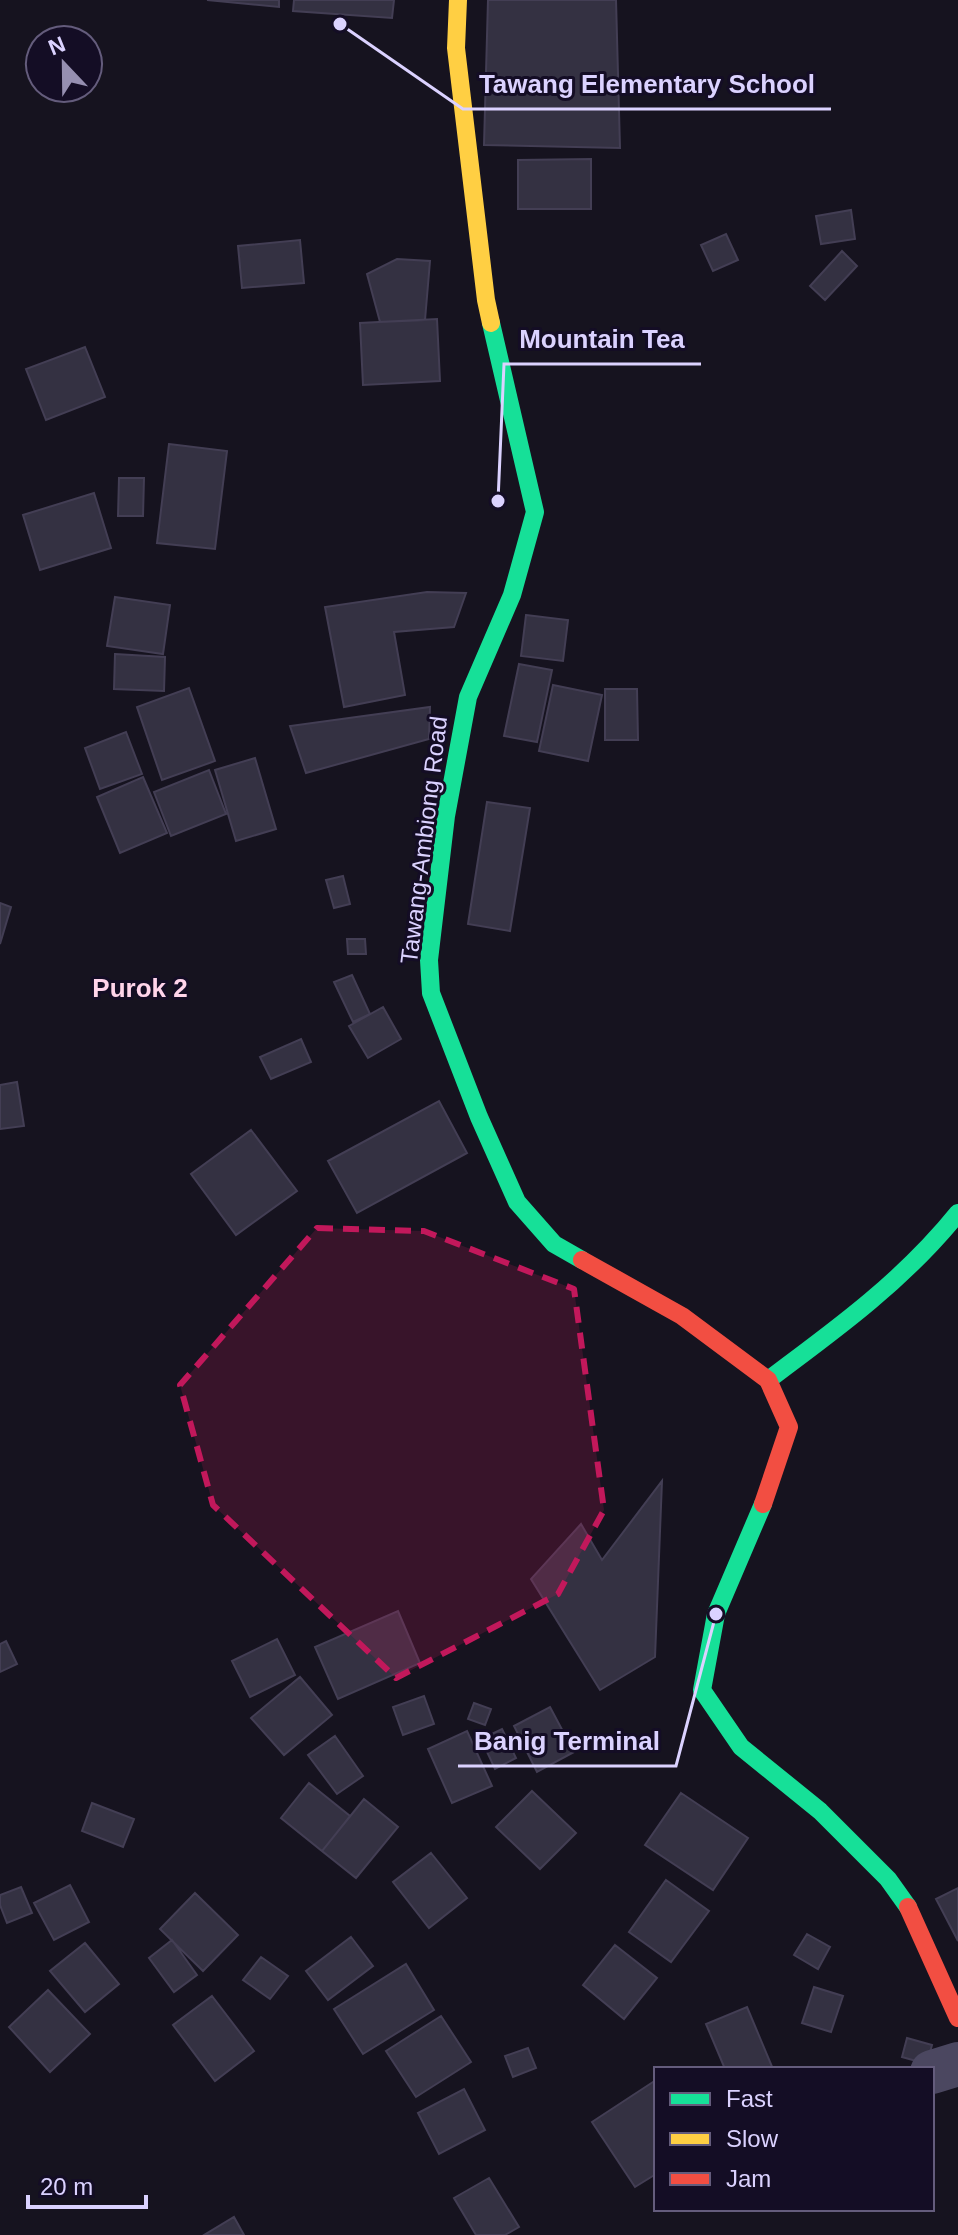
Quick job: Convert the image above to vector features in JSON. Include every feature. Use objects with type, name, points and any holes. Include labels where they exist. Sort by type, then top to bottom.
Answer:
[{"type":"main road","name":"Tawang-Ambiong Road","points":[[458,0],[456,48],[486,300],[535,512],[512,595],[468,697],[446,816],[429,960],[431,993],[479,1117],[517,1202],[554,1244],[682,1316],[768,1380],[789,1427],[763,1505],[716,1614],[702,1690],[741,1747],[820,1811],[888,1879],[909,1908],[958,2018]]},
{"type":"main road","points":[[768,1380],[865,1307],[935,1244],[958,1213]]},
{"type":"street","points":[[934,2071],[958,2064]]},
{"type":"highlighted area","points":[[317,1228],[424,1231],[574,1289],[604,1510],[558,1594],[396,1678],[213,1505],[180,1385]]},
{"type":"building","points":[[207,0],[279,0],[279,7]]},
{"type":"building","points":[[294,0],[394,0],[392,18],[293,11]]},
{"type":"building","points":[[488,0],[616,0],[620,148],[484,145]]},
{"type":"building","points":[[591,159],[591,209],[518,209],[518,160]]},
{"type":"building","points":[[851,210],[855,239],[821,244],[816,216]]},
{"type":"building","points":[[726,234],[738,260],[713,271],[701,245]]},
{"type":"building","points":[[300,240],[304,283],[242,288],[238,246]]},
{"type":"building","points":[[842,251],[857,266],[825,300],[810,286]]},
{"type":"building","points":[[397,259],[430,261],[425,320],[380,322],[367,274]]},
{"type":"building","points":[[437,319],[440,381],[363,385],[360,323]]},
{"type":"building","points":[[85,347],[105,397],[46,420],[26,369]]},
{"type":"building","points":[[169,444],[227,451],[215,549],[157,543]]},
{"type":"building","points":[[119,478],[144,478],[143,516],[118,516]]},
{"type":"building","points":[[94,493],[111,548],[40,570],[23,515]]},
{"type":"building","points":[[427,592],[466,593],[454,627],[394,632],[405,695],[344,707],[325,607]]},
{"type":"building","points":[[115,597],[170,605],[163,654],[107,646]]},
{"type":"building","points":[[526,615],[568,620],[563,661],[521,656]]},
{"type":"building","points":[[115,654],[165,657],[164,691],[114,689]]},
{"type":"building","points":[[519,664],[552,670],[537,742],[504,736]]},
{"type":"building","points":[[553,685],[602,695],[588,761],[539,751]]},
{"type":"building","points":[[189,688],[215,761],[162,780],[137,707]]},
{"type":"building","points":[[605,689],[637,689],[638,740],[605,740]]},
{"type":"building","points":[[430,707],[429,739],[306,773],[290,726]]},
{"type":"building","points":[[126,732],[142,774],[100,789],[85,748]]},
{"type":"building","points":[[255,758],[276,829],[236,841],[215,770]]},
{"type":"building","points":[[209,770],[226,814],[171,836],[154,792]]},
{"type":"building","points":[[143,777],[167,833],[120,853],[97,797]]},
{"type":"building","points":[[487,802],[530,808],[510,931],[468,924]]},
{"type":"building","points":[[343,876],[350,904],[334,908],[326,880]]},
{"type":"building","points":[[0,903],[11,907],[0,944]]},
{"type":"building","points":[[347,939],[365,939],[366,954],[348,954]]},
{"type":"building","points":[[352,975],[370,1014],[353,1022],[334,982]]},
{"type":"building","points":[[383,1007],[401,1039],[368,1058],[349,1026]]},
{"type":"building","points":[[301,1039],[311,1062],[271,1079],[260,1057]]},
{"type":"building","points":[[17,1082],[24,1126],[0,1129],[0,1085]]},
{"type":"building","points":[[439,1101],[467,1153],[357,1213],[328,1161]]},
{"type":"building","points":[[251,1130],[297,1191],[236,1235],[191,1174]]},
{"type":"building","points":[[662,1481],[655,1657],[600,1690],[531,1579],[581,1524],[602,1560]]},
{"type":"building","points":[[398,1611],[420,1663],[338,1699],[315,1647]]},
{"type":"building","points":[[277,1639],[295,1675],[250,1697],[232,1661]]},
{"type":"building","points":[[6,1641],[17,1664],[0,1672],[0,1644]]},
{"type":"building","points":[[300,1677],[332,1715],[284,1755],[251,1718]]},
{"type":"building","points":[[424,1696],[434,1724],[403,1735],[393,1707]]},
{"type":"building","points":[[474,1703],[491,1709],[485,1725],[468,1719]]},
{"type":"building","points":[[550,1707],[574,1752],[537,1772],[514,1726]]},
{"type":"building","points":[[502,1729],[516,1758],[495,1769],[481,1739]]},
{"type":"building","points":[[467,1731],[492,1786],[452,1803],[428,1749]]},
{"type":"building","points":[[335,1736],[363,1776],[337,1794],[308,1755]]},
{"type":"building","points":[[309,1783],[350,1816],[322,1851],[281,1818]]},
{"type":"building","points":[[532,1791],[576,1833],[540,1869],[496,1827]]},
{"type":"building","points":[[681,1793],[748,1838],[713,1890],[645,1845]]},
{"type":"building","points":[[364,1799],[398,1827],[356,1878],[322,1851]]},
{"type":"building","points":[[92,1803],[134,1819],[123,1847],[82,1831]]},
{"type":"building","points":[[431,1853],[467,1898],[429,1928],[393,1882]]},
{"type":"building","points":[[666,1880],[709,1911],[671,1962],[629,1932]]},
{"type":"building","points":[[70,1885],[89,1922],[54,1940],[34,1903]]},
{"type":"building","points":[[21,1887],[32,1913],[7,1923],[0,1905],[0,1895]]},
{"type":"building","points":[[958,1888],[958,1941],[936,1899]]},
{"type":"building","points":[[195,1893],[238,1935],[203,1971],[160,1929]]},
{"type":"building","points":[[807,1934],[830,1947],[818,1969],[794,1955]]},
{"type":"building","points":[[351,1937],[373,1966],[328,2000],[306,1971]]},
{"type":"building","points":[[172,1940],[197,1975],[174,1992],[149,1958]]},
{"type":"building","points":[[85,1943],[119,1984],[85,2012],[50,1971]]},
{"type":"building","points":[[615,1945],[657,1978],[624,2019],[583,1985]]},
{"type":"building","points":[[261,1957],[288,1976],[270,1999],[243,1980]]},
{"type":"building","points":[[406,1964],[434,2010],[363,2054],[334,2009]]},
{"type":"building","points":[[814,1987],[843,1996],[831,2032],[802,2023]]},
{"type":"building","points":[[48,1990],[90,2034],[50,2072],[9,2027]]},
{"type":"building","points":[[212,1996],[254,2051],[215,2081],[173,2025]]},
{"type":"building","points":[[747,2007],[772,2067],[724,2067],[706,2024]]},
{"type":"building","points":[[441,2016],[471,2062],[416,2097],[386,2051]]},
{"type":"building","points":[[907,2038],[932,2045],[927,2064],[902,2057]]},
{"type":"building","points":[[528,2048],[536,2068],[513,2077],[505,2056]]},
{"type":"building","points":[[654,2081],[654,2175],[635,2187],[592,2122]]},
{"type":"building","points":[[464,2089],[485,2130],[439,2154],[418,2113]]},
{"type":"building","points":[[489,2178],[519,2227],[505,2235],[476,2235],[454,2198]]},
{"type":"building","points":[[234,2217],[244,2235],[204,2235]]},
{"type":"traffic: fast","points":[[491,323],[535,512],[512,595],[468,697],[446,816],[429,960],[431,993],[479,1117],[517,1202],[554,1244],[582,1260]]},
{"type":"traffic: fast","points":[[768,1380],[892,1282],[958,1213]]},
{"type":"traffic: fast","points":[[763,1504],[716,1614],[702,1690],[741,1747],[820,1811],[888,1879],[908,1907]]},
{"type":"traffic: slow","points":[[458,0],[456,48],[491,323]]},
{"type":"traffic: jam","points":[[582,1260],[682,1316],[768,1380],[789,1427],[763,1504]]},
{"type":"traffic: jam","points":[[908,1907],[958,2018]]},
{"type":"place","name":"Tawang Elementary School","points":[[340,24]]},
{"type":"place","name":"Mountain Tea","points":[[498,501]]},
{"type":"place","name":"Banig Terminal","points":[[716,1614]]},
{"type":"district","name":"Purok 2","points":[[140,988]]}]
